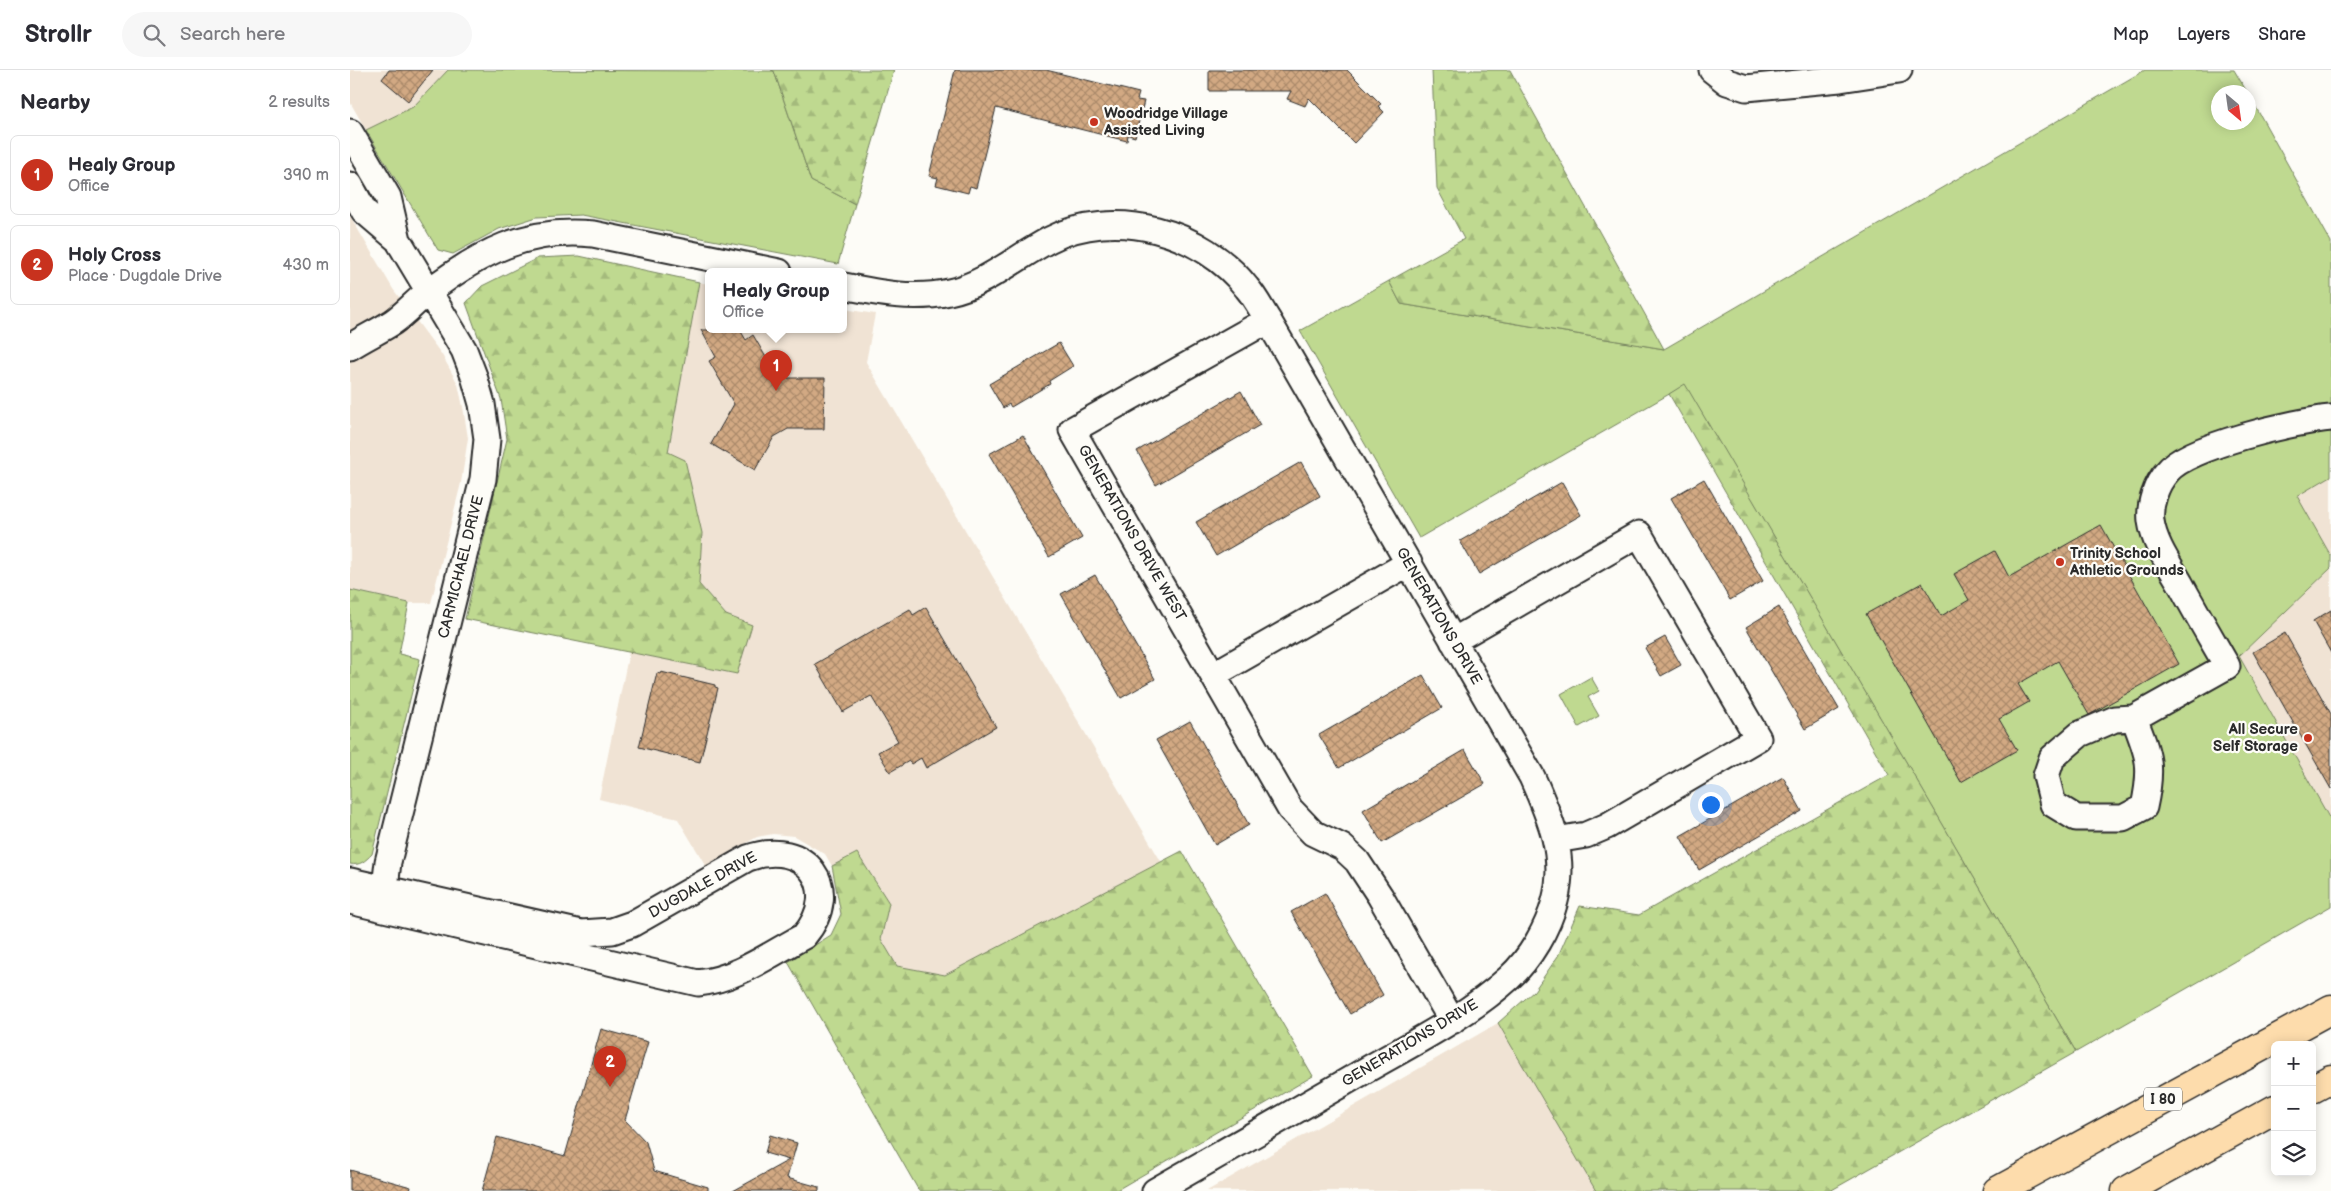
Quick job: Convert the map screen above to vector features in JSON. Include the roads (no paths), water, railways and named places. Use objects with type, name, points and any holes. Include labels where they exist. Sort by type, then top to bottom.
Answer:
[{"type":"highway","name":"I 80","points":[[1997,1191],[2331,1009]]},
{"type":"highway","points":[[2316,1087],[2331,1079]]},
{"type":"highway","points":[[2126,1191],[2271,1111]]},
{"type":"street","points":[[1712,70],[1727,82],[1746,88],[1840,79],[1899,70]]},
{"type":"street","name":"CARMICHAEL DRIVE","points":[[350,132],[388,197],[398,240],[464,350],[482,404],[486,439],[483,479],[388,862],[388,899]]},
{"type":"street","name":"CARMICHAEL DRIVE","points":[[350,185],[364,211],[398,240]]},
{"type":"street","name":"GENERATIONS DRIVE","points":[[847,286],[908,296],[950,292],[981,279],[1051,239],[1078,230],[1110,225],[1158,230],[1185,239],[1210,253],[1247,287],[1268,320],[1532,777],[1553,825],[1558,873],[1556,900],[1540,937],[1528,957],[1510,977],[1452,1020],[1155,1191]]},
{"type":"street","points":[[350,347],[394,321],[429,292],[496,248],[519,239],[563,232],[593,234],[759,268]]},
{"type":"street","name":"GENERATIONS DRIVE WEST","points":[[1268,320],[1072,430],[1290,809],[1313,833],[1342,847],[1357,861],[1380,896],[1452,1020]]},
{"type":"street","points":[[2134,718],[2147,752],[2151,778],[2144,807],[2123,818],[2076,818],[2053,804],[2046,776],[2052,758],[2080,734],[2115,719],[2134,718],[2226,666],[2160,547],[2151,522],[2152,499],[2167,471],[2199,451],[2302,422],[2331,418]]},
{"type":"street","points":[[1453,642],[1639,534],[1758,738],[1608,826],[1586,835],[1556,840]]},
{"type":"street","points":[[1213,675],[1409,563]]},
{"type":"street","name":"DUGDALE DRIVE","points":[[350,881],[388,899],[698,983],[716,981],[733,975],[804,936],[816,919],[821,897],[818,882],[812,870],[792,855],[777,851],[763,852],[748,858],[632,924],[612,931],[592,934],[495,914],[388,899],[350,900]]},
{"type":"place","name":"Woodridge Village Assisted Living","points":[[1094,122]]},
{"type":"place","name":"Healy Group","points":[[776,391]]},
{"type":"place","name":"Trinity School Athletic Grounds","points":[[2060,562]]},
{"type":"place","name":"All Secure Self Storage","points":[[2308,738]]},
{"type":"place","name":"Holy Cross","points":[[610,1087]]}]
